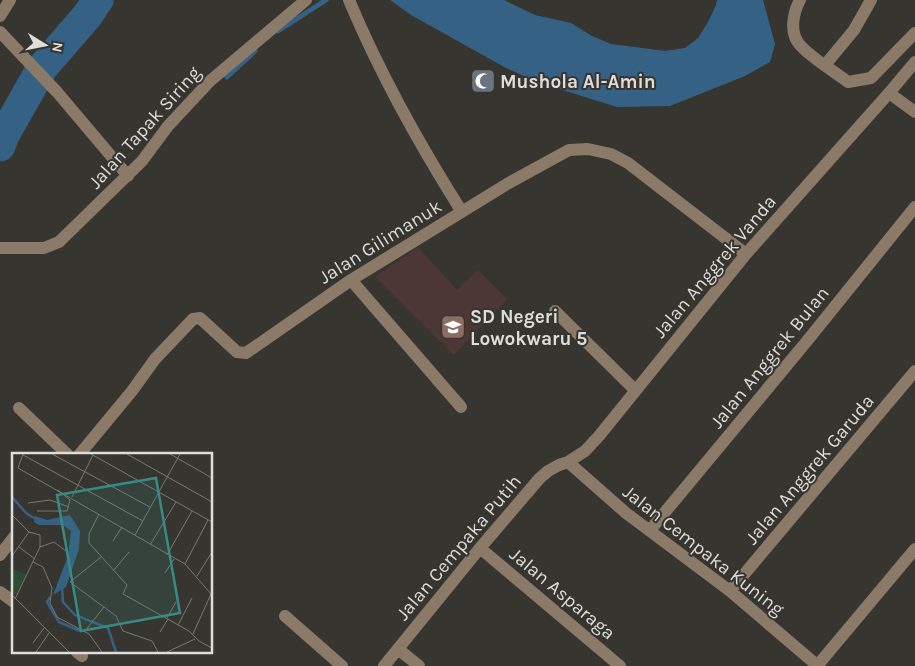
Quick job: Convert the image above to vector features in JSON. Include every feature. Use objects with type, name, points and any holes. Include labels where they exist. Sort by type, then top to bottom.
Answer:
[{"type":"street","points":[[0,16],[10,0]]},
{"type":"street","name":"Jalan Tapak Siring","points":[[0,248],[33,249],[53,245],[65,237],[142,161],[168,126],[205,86],[306,0]]},
{"type":"street","points":[[349,0],[383,76],[462,212]]},
{"type":"street","points":[[800,0],[796,9],[793,27],[799,44],[848,82],[871,78],[915,33]]},
{"type":"street","points":[[825,65],[854,30],[871,0]]},
{"type":"street","points":[[0,32],[57,92],[128,176]]},
{"type":"street","name":"Jalan Anggrek Vanda","points":[[568,462],[585,451],[746,254],[915,62]]},
{"type":"street","points":[[889,93],[915,112]]},
{"type":"street","name":"Jalan Gilimanuk","points":[[80,453],[155,359],[192,319],[200,318],[237,352],[246,353],[351,280],[507,184],[569,150],[588,149],[611,154],[628,163],[746,254]]},
{"type":"street","name":"Jalan Anggrek Bulan","points":[[650,529],[801,348],[915,207]]},
{"type":"street","points":[[351,280],[461,407]]},
{"type":"street","points":[[555,310],[635,390]]},
{"type":"street","name":"Jalan Anggrek Garuda","points":[[730,591],[915,370]]},
{"type":"street","points":[[19,408],[66,453]]},
{"type":"street","name":"Jalan Cempaka Kuning","points":[[568,462],[615,504],[730,591],[817,666]]},
{"type":"street","name":"Jalan Cempaka Putih","points":[[384,666],[539,479],[548,471],[568,462]]},
{"type":"street","points":[[0,555],[12,540]]},
{"type":"street","name":"Jalan Asparaga","points":[[480,548],[620,666]]},
{"type":"street","points":[[817,666],[915,549]]},
{"type":"street","points":[[0,592],[12,601]]},
{"type":"street","points":[[285,616],[342,666]]},
{"type":"street","points":[[398,649],[419,666]]},
{"type":"shaded area","name":"SD Negeri Lowokwaru 5","points":[[418,247],[457,290],[478,270],[507,299],[454,355],[375,277]]},
{"type":"water","points":[[390,0],[504,0],[535,15],[571,23],[592,36],[611,44],[665,51],[685,48],[698,38],[708,22],[717,0],[763,0],[775,44],[770,62],[745,76],[670,106],[617,107],[540,83],[506,68],[411,15]]},
{"type":"waterway","points":[[0,146],[4,135],[42,68],[87,16],[98,0]]},
{"type":"waterway","points":[[278,31],[326,0]]},
{"type":"waterway","points":[[227,77],[255,51]]},
{"type":"place","name":"Mushola Al-Amin","points":[[483,81]]},
{"type":"place","name":"SD Negeri Lowokwaru 5","points":[[453,327]]}]
